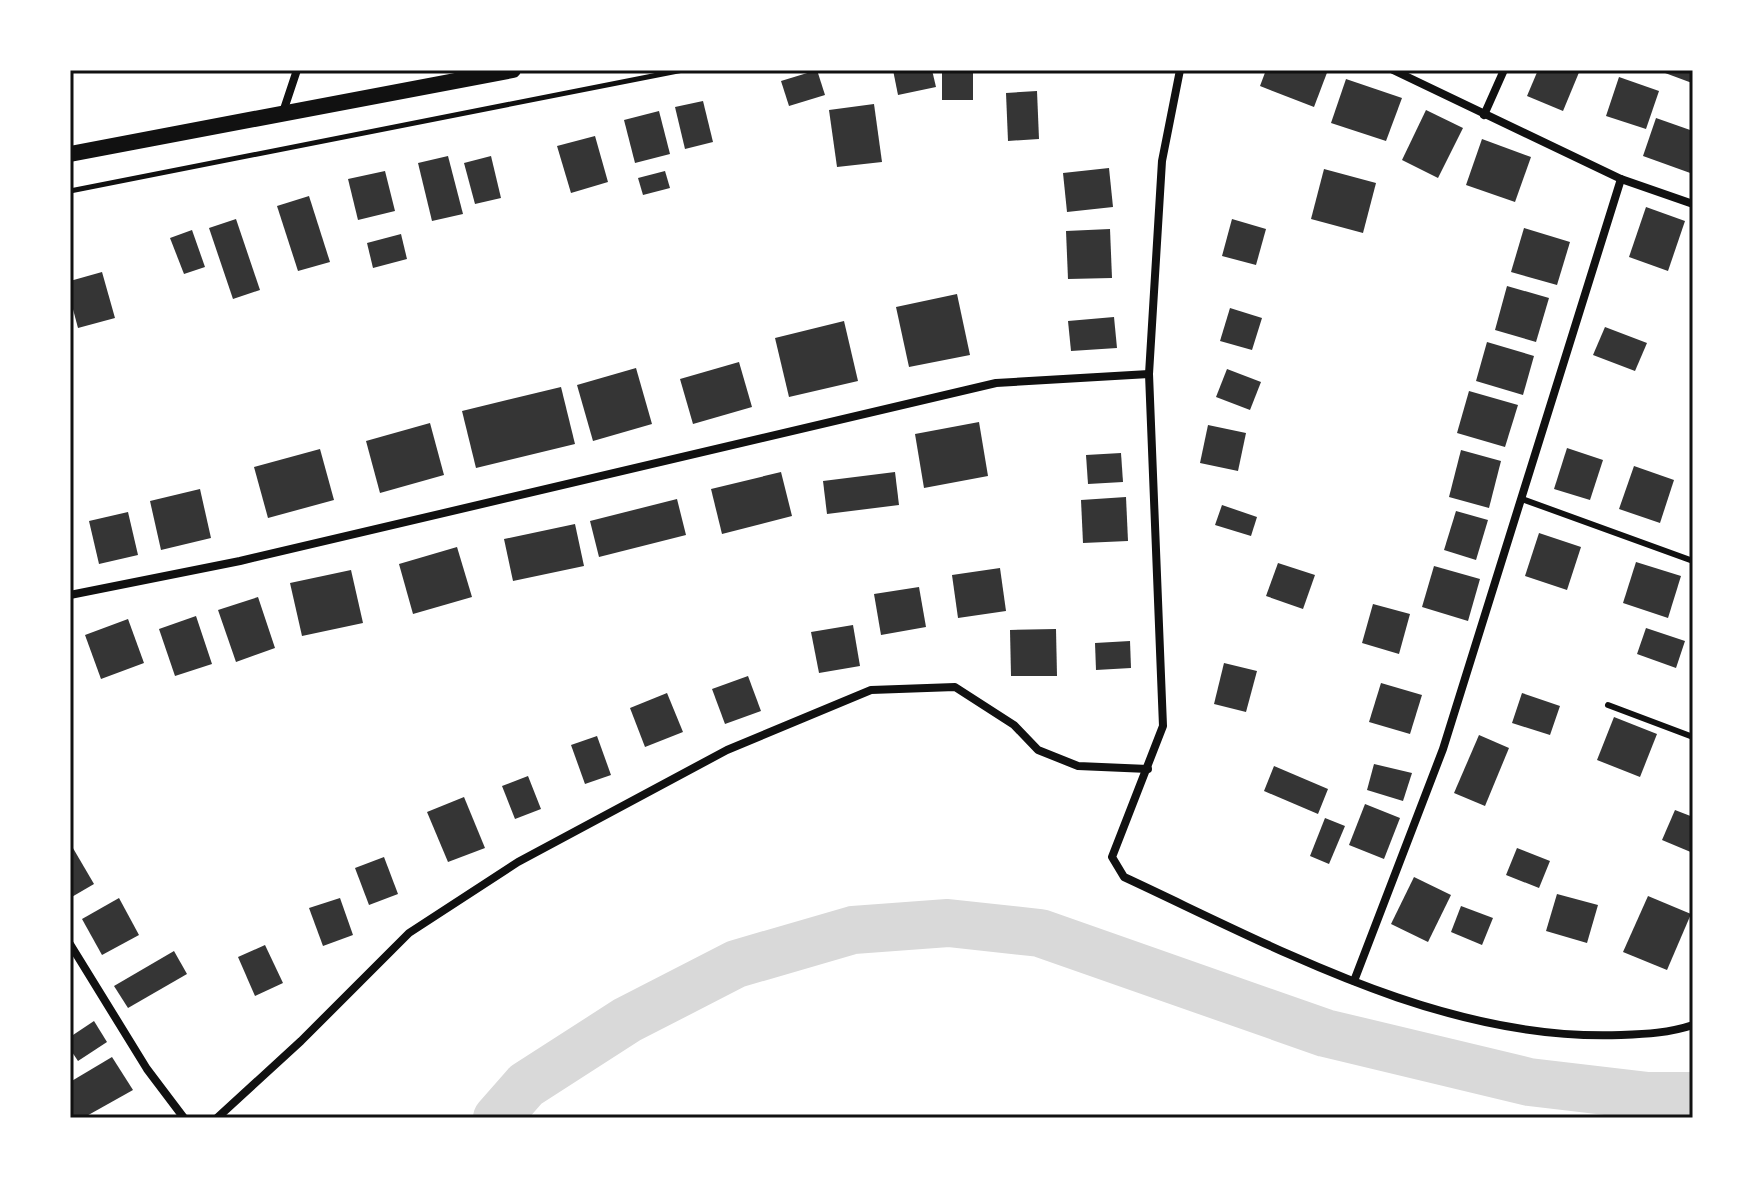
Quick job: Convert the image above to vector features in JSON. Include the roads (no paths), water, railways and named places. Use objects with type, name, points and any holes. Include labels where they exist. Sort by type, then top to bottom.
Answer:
[{"type":"main road","points":[[70,154],[513,70]]},
{"type":"street","points":[[283,113],[297,70]]},
{"type":"street","points":[[1180,70],[1162,161],[1149,374],[1163,726],[1112,857],[1124,877],[1354,981],[1483,1022],[1581,1036],[1671,1033],[1693,1025]]},
{"type":"street","points":[[1393,70],[1621,179],[1693,204]]},
{"type":"street","points":[[1484,115],[1504,70]]},
{"type":"street","points":[[1354,981],[1443,749],[1621,179]]},
{"type":"street","points":[[70,595],[240,561],[996,383],[1149,374]]},
{"type":"street","points":[[217,1118],[301,1041],[409,933],[506,870],[727,750],[871,690],[955,687],[1014,725],[1038,750],[1078,766],[1148,769]]},
{"type":"street","points":[[70,944],[147,1069],[184,1118]]},
{"type":"lane","points":[[1522,499],[1693,561]]},
{"type":"lane","points":[[1608,705],[1693,737]]},
{"type":"waterway","points":[[497,1118],[526,1085],[627,1020],[736,964],[853,930],[948,923],[1040,933],[1325,1033],[1529,1082],[1648,1096],[1693,1096]]}]
